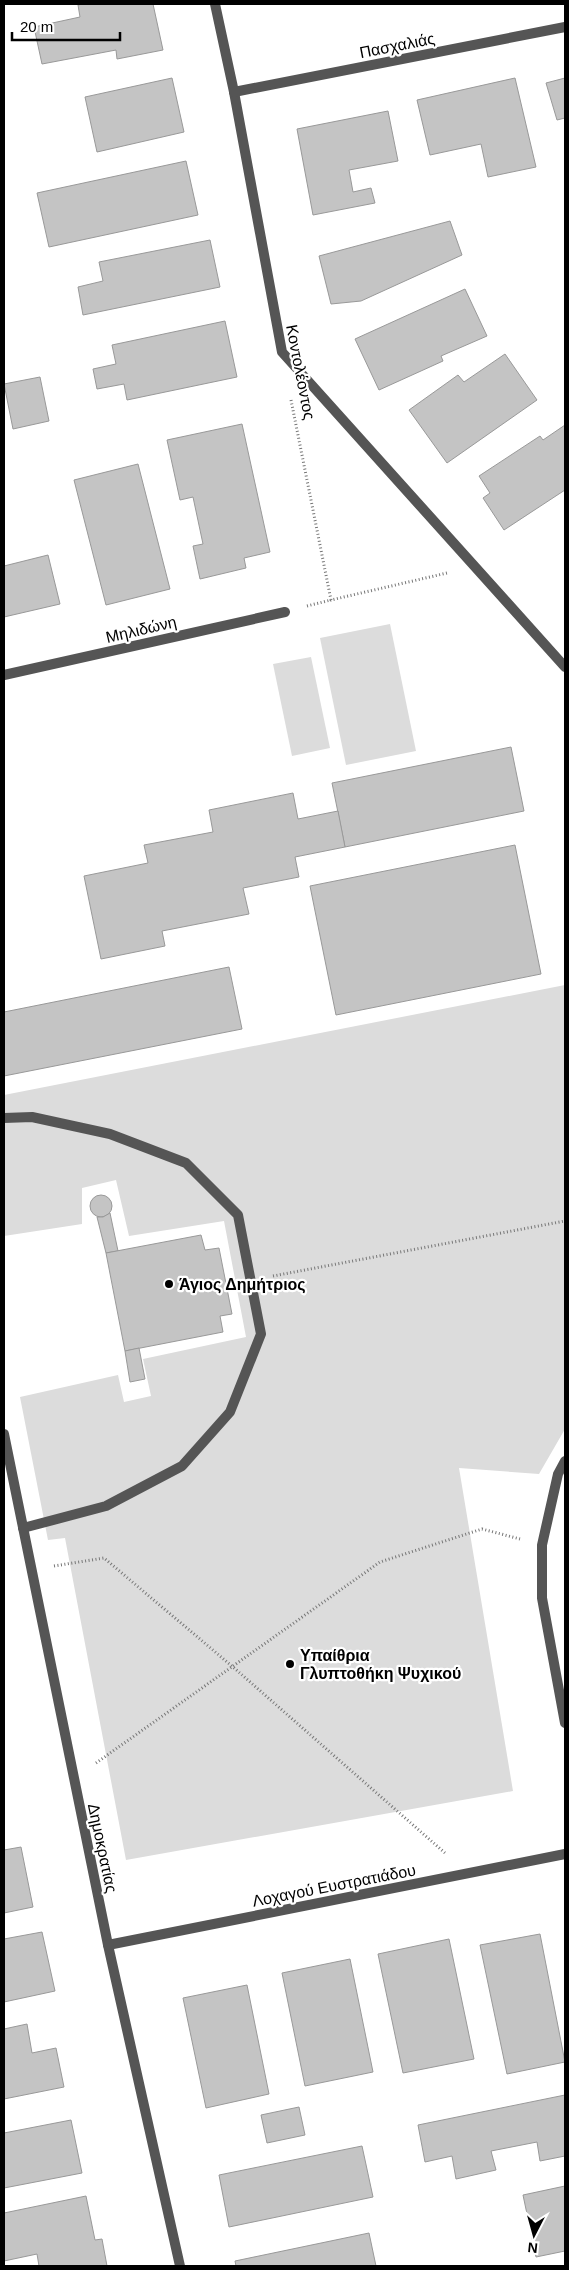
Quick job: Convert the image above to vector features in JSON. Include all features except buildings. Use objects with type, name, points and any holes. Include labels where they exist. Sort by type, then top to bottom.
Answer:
[{"type":"street","name":"Κοντολέοντος","points":[[215,4],[234,92],[282,352]]},
{"type":"street","name":"Πασχαλιάς","points":[[234,92],[565,28]]},
{"type":"street","points":[[282,352],[565,667]]},
{"type":"street","name":"Μηλιδώνη","points":[[4,675],[285,612]]},
{"type":"street","points":[[4,1118],[32,1117],[110,1134],[186,1163],[238,1215],[261,1334],[230,1412],[182,1466],[106,1506],[23,1528]]},
{"type":"street","name":"Δημοκρατίας","points":[[4,1434],[108,1945],[180,2266]]},
{"type":"street","points":[[565,1462],[558,1474],[542,1545],[542,1598],[565,1723]]},
{"type":"street","name":"Λοχαγού Ευστρατιάδου","points":[[108,1945],[565,1854]]},
{"type":"path","name":"Κοντολέοντος","points":[[282,352],[331,600],[474,566]]},
{"type":"path","points":[[251,1281],[565,1221]]},
{"type":"path","points":[[73,1779],[380,1562],[482,1530],[542,1545]]},
{"type":"path","points":[[31,1570],[104,1558],[233,1667],[468,1873]]},
{"type":"shaded area","points":[[390,624],[416,751],[346,765],[320,638]]},
{"type":"shaded area","points":[[311,657],[330,748],[292,756],[273,664]]},
{"type":"shaded area","points":[[565,985],[565,1429],[539,1474],[459,1468],[513,1791],[126,1860],[65,1538],[48,1540],[20,1397],[118,1375],[124,1402],[151,1396],[143,1359],[246,1337],[224,1221],[129,1236],[116,1180],[82,1188],[82,1224],[4,1236],[4,1095]]},
{"type":"place","name":"Άγιος Δημήτριος","points":[[169,1284]]},
{"type":"place","name":"Υπαίθρια Γλυπτοθήκη Ψυχικού","points":[[290,1664]]}]
